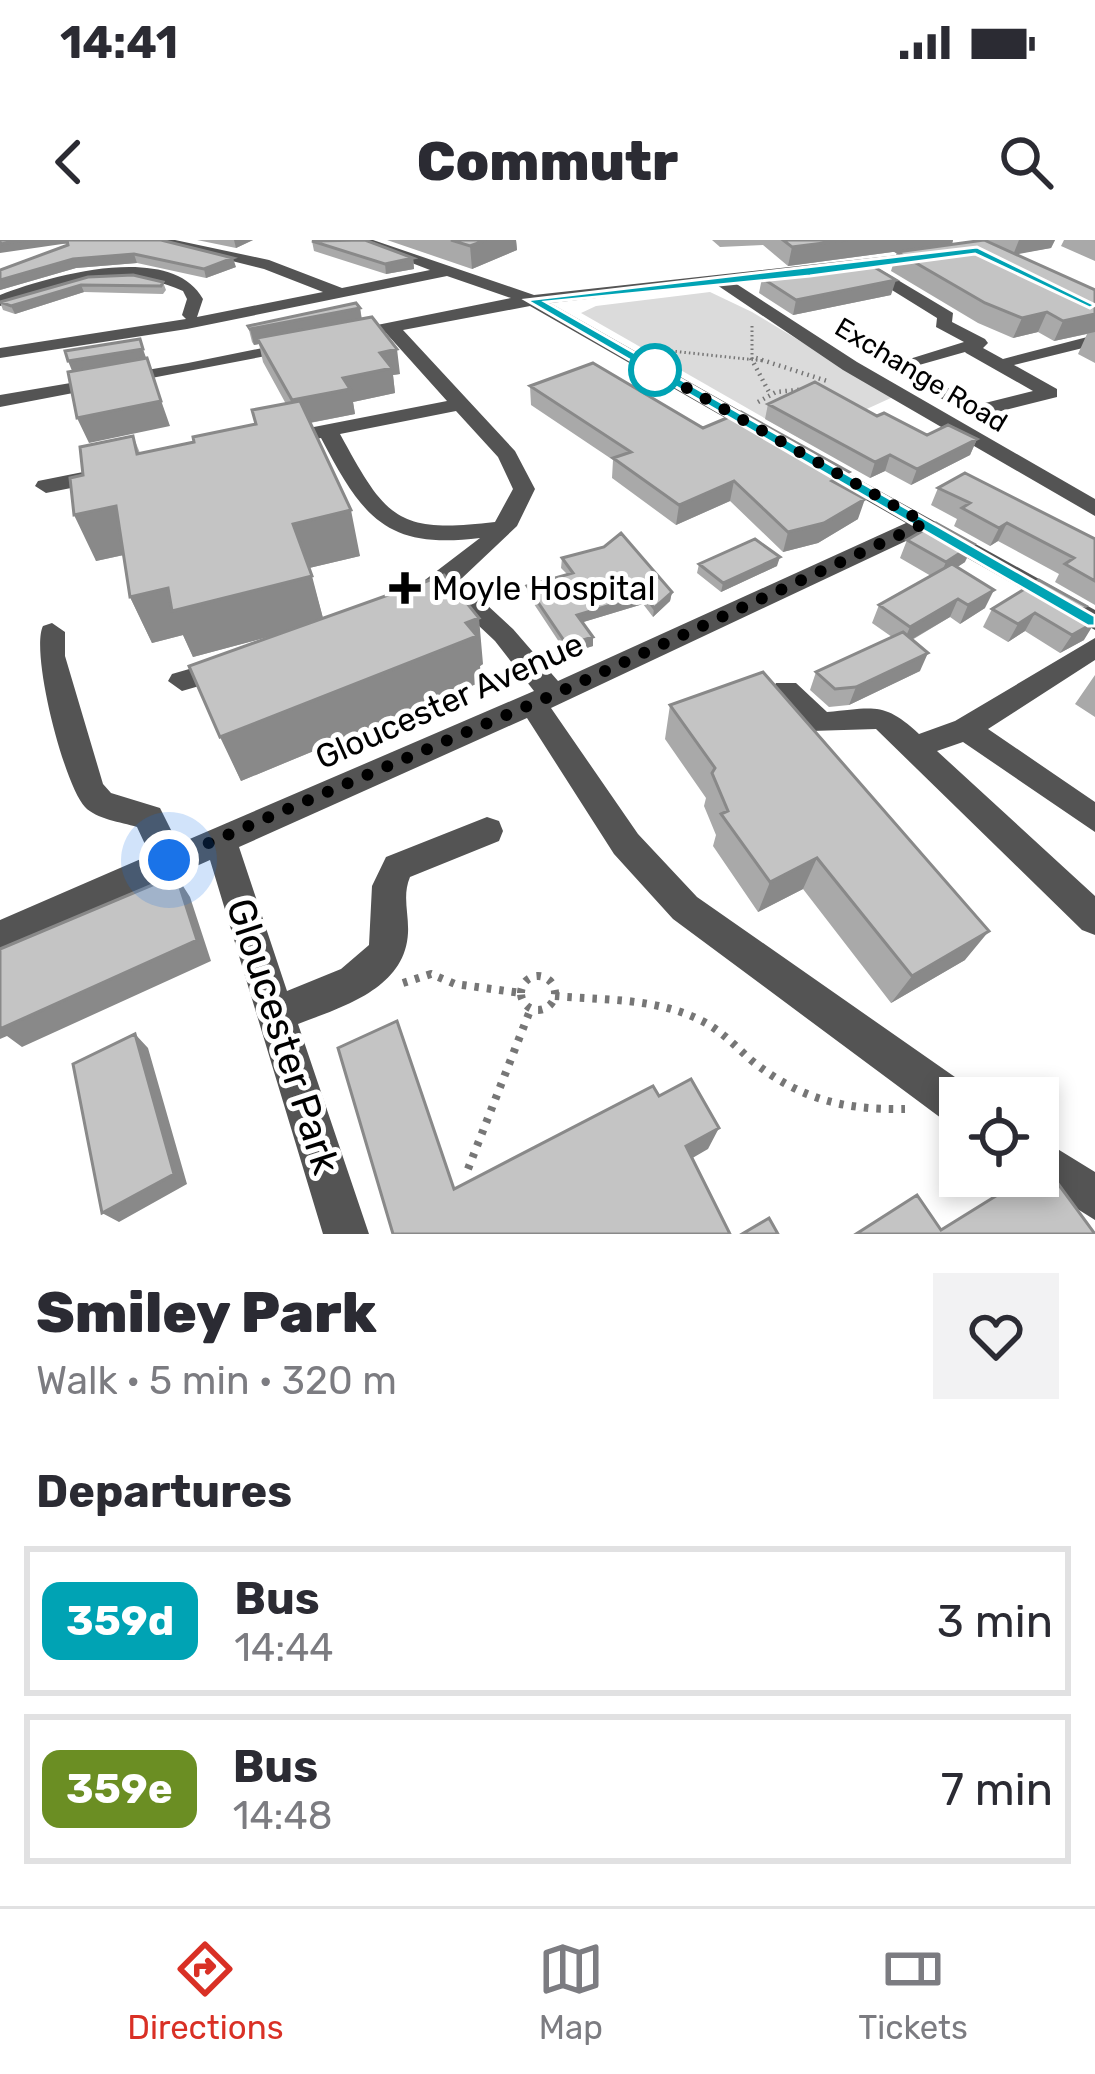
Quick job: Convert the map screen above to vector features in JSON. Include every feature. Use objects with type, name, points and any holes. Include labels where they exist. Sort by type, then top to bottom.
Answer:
[{"type":"street","points":[[155,240],[269,266],[341,292]]},
{"type":"street","points":[[359,240],[532,300],[1095,621]]},
{"type":"street","points":[[0,400],[190,379],[390,327],[532,300],[815,277],[960,253]]},
{"type":"street","points":[[864,266],[947,317],[942,323],[979,343],[972,349],[896,366],[974,412],[1050,393],[972,349]]},
{"type":"street","points":[[0,353],[142,332],[449,271]]},
{"type":"street","points":[[0,301],[72,279],[146,276],[190,288],[195,298],[190,316]]},
{"type":"street","name":"Exchange Road","points":[[723,282],[1095,509]]},
{"type":"street","points":[[563,318],[596,295]]},
{"type":"street","points":[[390,327],[508,455],[522,479],[523,499],[500,529],[445,580],[392,610]]},
{"type":"street","points":[[1011,360],[1095,340]]},
{"type":"street","points":[[908,399],[938,391]]},
{"type":"street","points":[[257,445],[461,404]]},
{"type":"street","points":[[328,430],[370,504],[392,526],[431,536],[500,529]]},
{"type":"street","points":[[46,486],[140,468]]},
{"type":"street","name":"Gloucester Avenue","points":[[0,937],[543,699],[925,523]]},
{"type":"street","points":[[445,580],[504,635],[596,802],[664,889],[763,969],[939,1092]]},
{"type":"street","points":[[52,632],[51,656],[89,789],[100,803],[148,817],[159,830],[169,860]]},
{"type":"street","points":[[914,748],[966,729],[1095,647]]},
{"type":"street","points":[[182,681],[260,658]]},
{"type":"street","points":[[787,690],[821,723],[883,718],[1095,920]]},
{"type":"street","points":[[966,729],[1095,819]]},
{"type":"street","points":[[279,1013],[365,975],[385,958],[392,936],[386,892],[398,867],[487,831]]},
{"type":"street","name":"Gloucester Park","points":[[220,839],[346,1234]]},
{"type":"street","points":[[1059,1173],[1095,1198]]},
{"type":"path","points":[[761,309],[752,312],[747,341],[770,394]]},
{"type":"path","points":[[659,350],[750,356],[845,387],[770,394],[762,397],[754,411]]},
{"type":"path","points":[[399,984],[431,974],[455,985],[521,993],[531,1008]]},
{"type":"path","points":[[521,993],[524,983],[538,977],[551,983],[555,997]]},
{"type":"path","points":[[555,997],[659,1007],[695,1017],[788,1089],[829,1107],[929,1108],[939,1100]]},
{"type":"path","points":[[531,1008],[546,1008],[555,997]]},
{"type":"path","points":[[469,1169],[531,1008]]},
{"type":"shaded area","points":[[710,292],[893,397],[801,439],[581,313],[596,306]]},
{"type":"building","points":[[67,240],[161,240],[233,258],[204,269],[134,254],[73,259],[0,280],[0,270],[68,245]]},
{"type":"building","points":[[365,240],[413,258],[385,264],[312,241]]},
{"type":"building","points":[[451,240],[486,240],[470,246]]},
{"type":"building","points":[[783,240],[847,240],[792,247]]},
{"type":"building","points":[[984,240],[1095,290],[1095,314],[1063,321],[1047,312],[1022,318],[985,303],[897,252]]},
{"type":"building","points":[[864,261],[896,280],[796,300],[762,278]]},
{"type":"building","points":[[133,275],[163,282],[161,286],[81,285],[11,306],[0,302],[88,277]]},
{"type":"building","points":[[356,303],[360,308],[248,326]]},
{"type":"building","points":[[372,317],[397,349],[380,353],[392,368],[343,378],[350,389],[292,400],[257,338]]},
{"type":"building","points":[[140,339],[143,349],[68,361],[65,351]]},
{"type":"building","points":[[147,358],[161,401],[77,418],[68,372]]},
{"type":"building","points":[[593,363],[703,428],[741,412],[849,472],[832,481],[865,499],[824,523],[788,532],[734,481],[679,505],[613,458],[631,452],[530,386]]},
{"type":"building","points":[[815,382],[877,416],[884,413],[927,435],[948,425],[977,439],[917,469],[890,455],[875,462],[768,404]]},
{"type":"building","points":[[300,401],[351,510],[293,524],[312,576],[172,611],[168,588],[130,597],[116,506],[74,515],[70,478],[83,475],[80,447],[133,436],[137,454],[256,424],[252,410]]},
{"type":"building","points":[[965,473],[1095,539],[1095,581],[1065,564],[1074,558],[1007,523],[999,528],[962,508],[970,503],[938,488]]},
{"type":"building","points":[[936,523],[974,544],[946,562],[907,540]]},
{"type":"building","points":[[621,533],[672,592],[654,608],[644,595],[577,615],[593,637],[567,645],[527,586],[573,573],[562,558],[604,547]]},
{"type":"building","points":[[755,539],[780,557],[723,583],[699,564]]},
{"type":"building","points":[[952,564],[994,590],[968,605],[958,599],[910,627],[879,605]]},
{"type":"building","points":[[444,575],[479,618],[466,623],[477,636],[220,737],[189,666]]},
{"type":"building","points":[[1039,580],[1086,606],[1078,611],[1095,622],[1072,635],[1035,613],[1018,624],[992,609]]},
{"type":"building","points":[[903,632],[928,653],[856,687],[835,689],[816,672]]},
{"type":"building","points":[[763,672],[989,931],[912,976],[817,858],[770,882],[721,814],[728,811],[712,773],[715,768],[670,705]]},
{"type":"building","points":[[176,875],[197,940],[0,1029],[0,949]]},
{"type":"building","points":[[397,1021],[454,1189],[653,1086],[659,1096],[691,1079],[719,1128],[686,1146],[730,1234],[393,1234],[338,1048]]},
{"type":"building","points":[[135,1034],[174,1174],[102,1213],[73,1064]]},
{"type":"building","points":[[1059,1185],[1095,1234],[856,1234],[917,1195],[941,1230],[994,1197],[1059,1197]]},
{"type":"building","points":[[769,1218],[778,1234],[742,1234]]},
{"type":"bus line","name":"359d","points":[[1095,305],[977,250],[810,273],[532,300],[1095,621]]},
{"type":"place","name":"Moyle Hospital","points":[[405,588]]},
{"type":"route","points":[[169,860],[553,695],[925,523],[655,370]]}]
